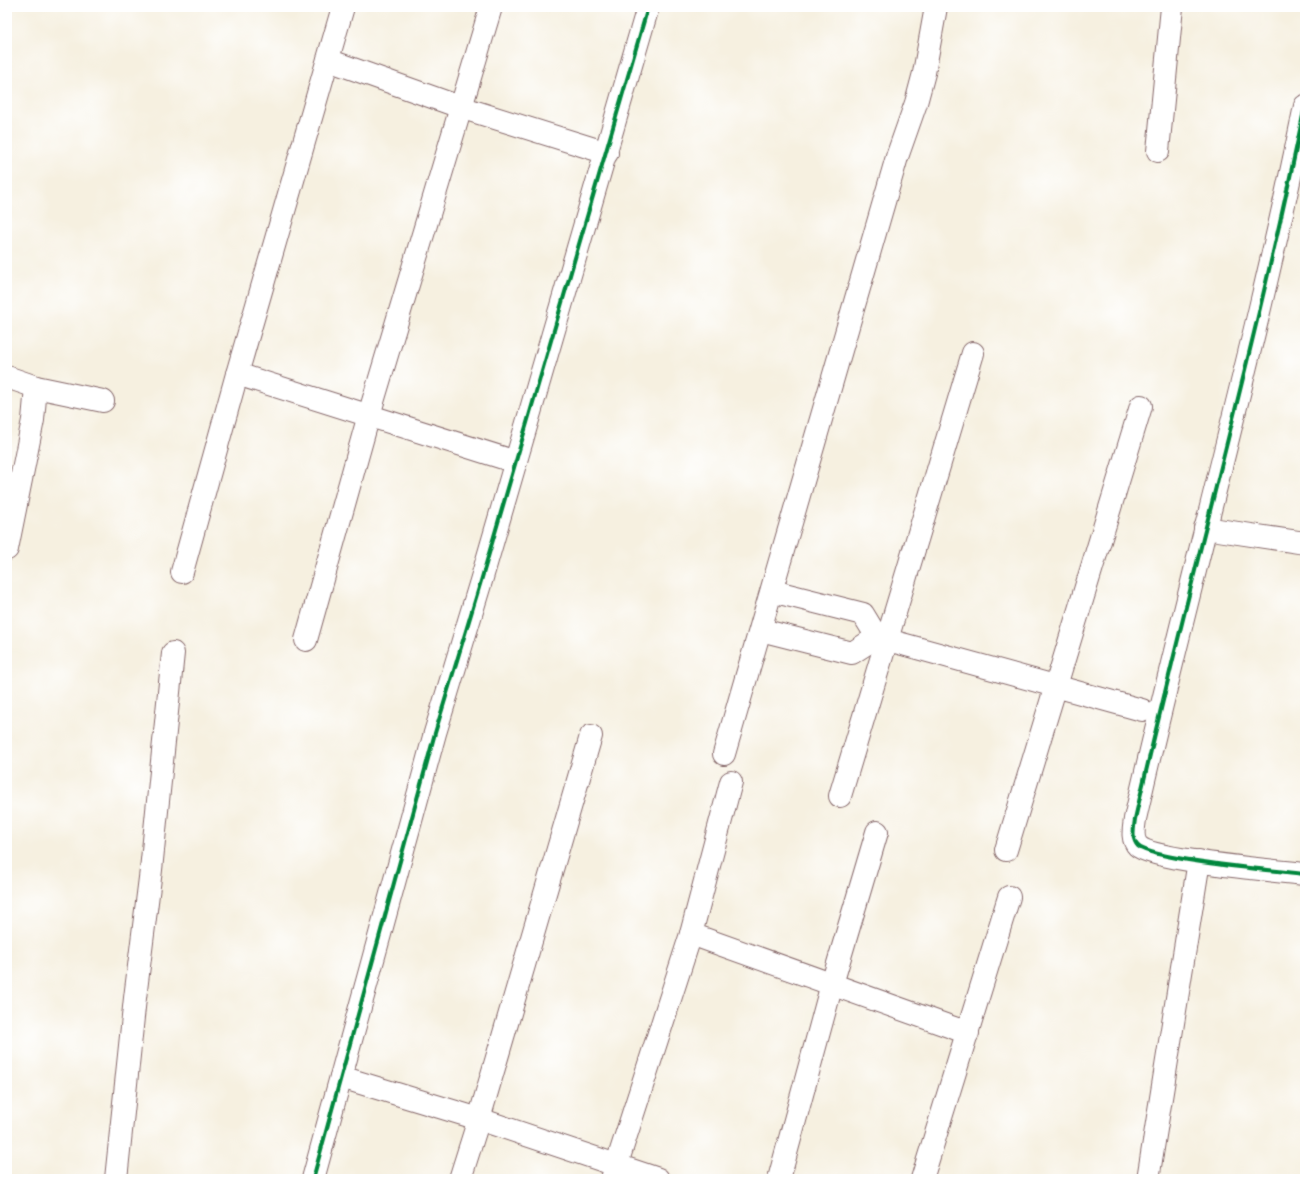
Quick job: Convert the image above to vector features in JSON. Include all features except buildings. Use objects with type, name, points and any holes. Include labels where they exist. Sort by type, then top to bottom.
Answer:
[{"type":"street","points":[[182,572],[237,374],[343,7]]},
{"type":"street","points":[[306,640],[369,415],[491,7]]},
{"type":"street","points":[[313,1179],[435,733],[607,153],[648,7]]},
{"type":"street","points":[[724,754],[897,157],[916,103],[924,74],[936,7]]},
{"type":"street","points":[[1158,151],[1172,7]]},
{"type":"street","points":[[328,60],[460,107],[607,153]]},
{"type":"street","points":[[1305,106],[1286,202],[1165,687],[1135,819],[1133,837],[1138,846],[1148,852],[1199,861],[1305,874]]},
{"type":"street","points":[[840,796],[882,639],[972,353]]},
{"type":"street","points":[[237,374],[516,462]]},
{"type":"street","points":[[7,377],[36,387],[103,401]]},
{"type":"street","points":[[7,548],[33,420],[36,387]]},
{"type":"street","points":[[1006,850],[1141,406]]},
{"type":"street","points":[[1205,528],[1305,543]]},
{"type":"street","points":[[772,591],[863,614],[882,639],[1142,710]]},
{"type":"street","points":[[761,630],[852,653],[882,639]]},
{"type":"street","points":[[116,1179],[135,998],[151,870],[173,654]]},
{"type":"street","points":[[460,1179],[479,1119],[591,736]]},
{"type":"street","points":[[614,1172],[691,934],[731,782]]},
{"type":"street","points":[[779,1179],[832,984],[877,832]]},
{"type":"street","points":[[1148,1179],[1199,861]]},
{"type":"street","points":[[922,1179],[1009,896]]},
{"type":"street","points":[[691,934],[968,1033]]},
{"type":"street","points":[[341,1077],[479,1119],[614,1172],[658,1179]]},
{"type":"cycle path","points":[[313,1179],[435,733],[481,581],[648,7]]},
{"type":"cycle path","points":[[1305,106],[1286,196],[1244,374],[1177,641],[1135,819],[1134,833],[1134,840],[1138,846],[1148,851],[1166,856],[1244,868],[1305,874]]}]
